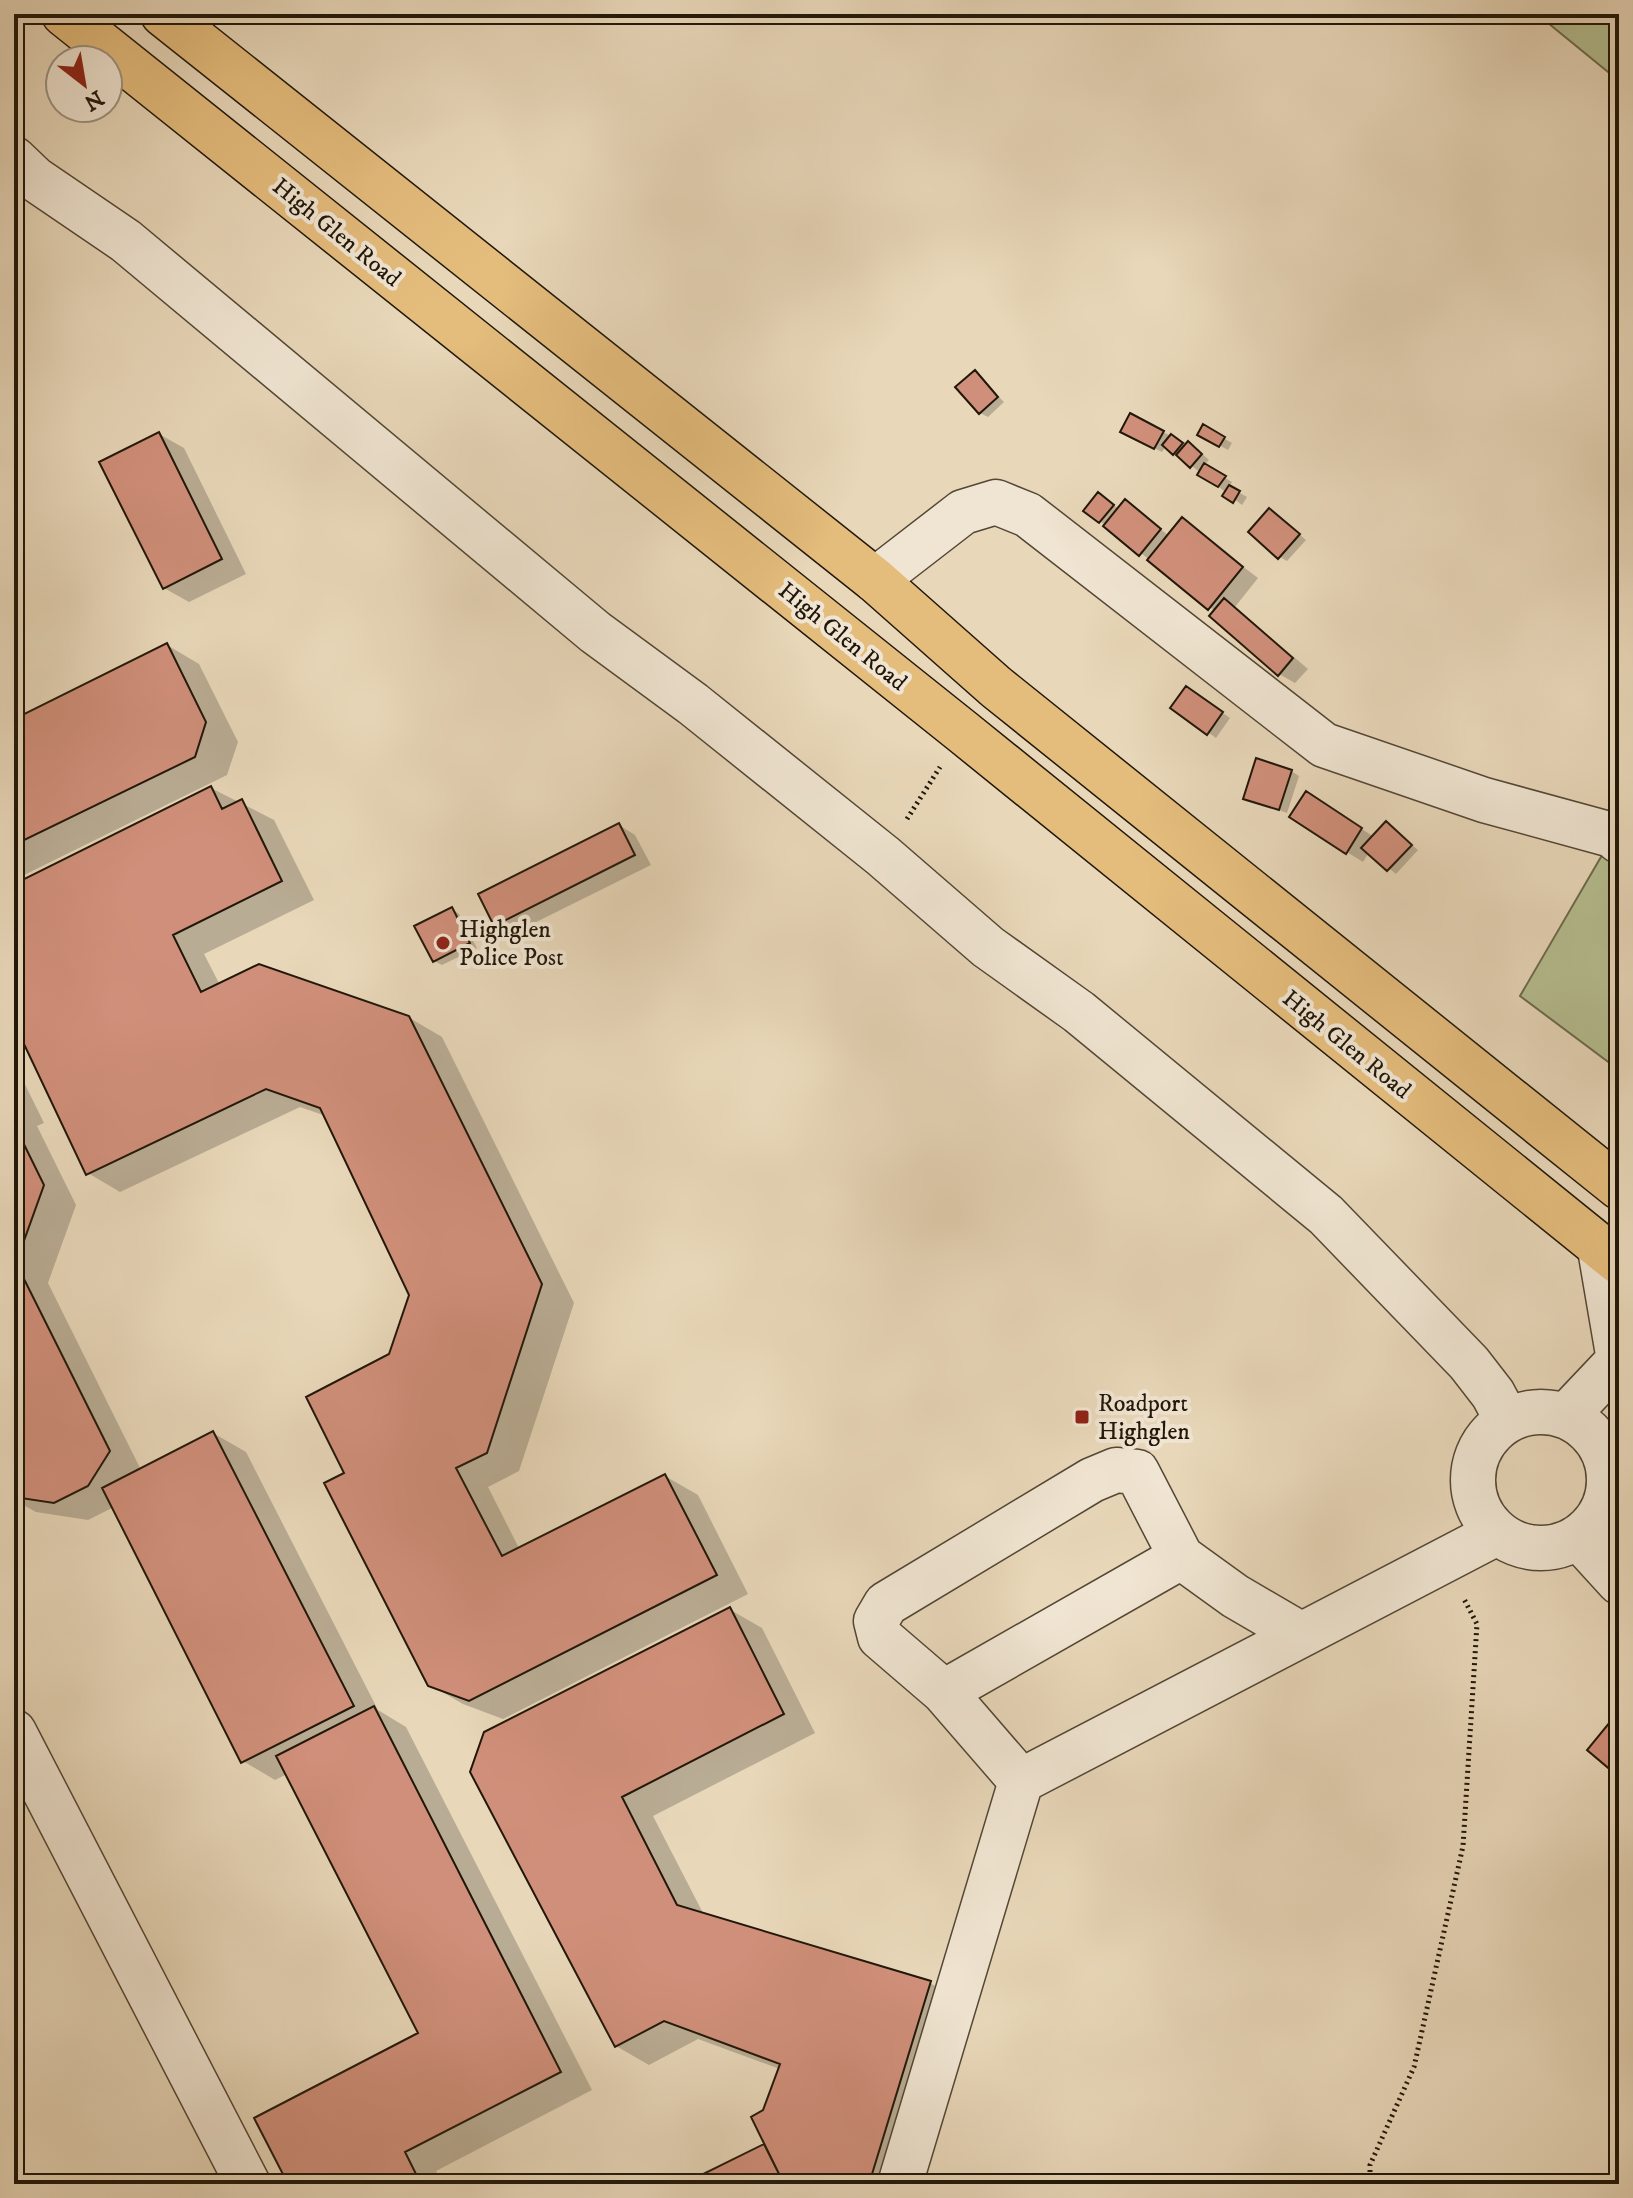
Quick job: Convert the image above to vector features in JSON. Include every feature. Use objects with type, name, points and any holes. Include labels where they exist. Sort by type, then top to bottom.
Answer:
[{"type":"main road","name":"High Glen Road","points":[[64,14],[963,732],[1610,1256]]},
{"type":"main road","points":[[163,14],[875,580],[996,687],[1619,1187]]},
{"type":"lane","points":[[14,159],[35,179],[126,241],[595,632],[883,856],[988,947],[1079,1012],[1326,1215],[1469,1363],[1493,1394],[1507,1420]]},
{"type":"lane","points":[[875,580],[963,512],[996,502],[1028,515],[1324,745],[1484,800],[1612,835],[1619,841]]},
{"type":"lane","points":[[1566,1416],[1619,1360],[1610,1256]]},
{"type":"lane","points":[[1546,1411],[1566,1416],[1611,1439],[1607,1497],[1593,1524],[1578,1537],[1559,1546],[1537,1548],[1516,1543],[1497,1533],[1483,1516],[1474,1496],[1472,1474],[1478,1453],[1490,1435],[1507,1420],[1526,1413],[1546,1411]]},
{"type":"lane","points":[[1021,1781],[944,1692],[880,1637],[876,1621],[886,1604],[1092,1480],[1116,1470],[1137,1472],[1181,1557],[1235,1596],[1300,1634]]},
{"type":"lane","points":[[900,2184],[1021,1781],[1300,1634],[1445,1563],[1497,1533]]},
{"type":"lane","points":[[1578,1537],[1619,1582]]},
{"type":"lane","points":[[944,1692],[1181,1557]]},
{"type":"lane","points":[[14,1732],[248,2184]]},
{"type":"path","points":[[1370,2184],[1370,2165],[1414,2067],[1463,1846],[1477,1624],[1445,1563]]},
{"type":"green space","points":[[1537,14],[1619,14],[1619,81]]},
{"type":"green space","points":[[1619,826],[1619,1070],[1520,996]]},
{"type":"building","points":[[975,370],[998,397],[979,414],[955,387]]},
{"type":"building","points":[[1130,413],[1164,431],[1154,449],[1120,432]]},
{"type":"building","points":[[1203,424],[1225,437],[1219,447],[1197,435]]},
{"type":"building","points":[[159,432],[222,559],[163,589],[99,462]]},
{"type":"building","points":[[1171,434],[1183,443],[1173,455],[1162,445]]},
{"type":"building","points":[[1188,441],[1202,454],[1190,468],[1176,455]]},
{"type":"building","points":[[1204,463],[1226,476],[1218,487],[1197,475]]},
{"type":"building","points":[[1229,485],[1240,491],[1233,503],[1222,496]]},
{"type":"building","points":[[1098,492],[1114,505],[1099,523],[1083,511]]},
{"type":"building","points":[[1125,499],[1161,529],[1139,556],[1103,526]]},
{"type":"building","points":[[1269,508],[1300,534],[1278,559],[1248,532]]},
{"type":"building","points":[[1182,517],[1243,567],[1208,610],[1147,560]]},
{"type":"building","points":[[1224,598],[1293,658],[1278,676],[1209,616]]},
{"type":"building","points":[[167,643],[206,722],[195,757],[14,845],[14,719]]},
{"type":"building","points":[[1186,686],[1223,712],[1207,735],[1170,708]]},
{"type":"building","points":[[1256,758],[1292,770],[1279,810],[1243,799]]},
{"type":"building","points":[[211,786],[222,809],[242,799],[282,881],[173,935],[201,992],[259,964],[409,1016],[542,1284],[487,1453],[456,1468],[502,1556],[665,1474],[717,1575],[469,1701],[428,1686],[324,1483],[344,1473],[306,1397],[389,1354],[409,1295],[320,1108],[266,1089],[86,1175],[14,1023],[14,884]]},
{"type":"building","points":[[1306,791],[1362,828],[1346,854],[1289,817]]},
{"type":"building","points":[[1386,821],[1412,845],[1387,871],[1361,848]]},
{"type":"building","points":[[619,823],[635,855],[494,926],[478,894]]},
{"type":"building","points":[[452,907],[470,943],[433,962],[414,926]]},
{"type":"building","points":[[14,1124],[44,1185],[16,1263],[110,1451],[88,1486],[54,1503],[14,1497]]},
{"type":"building","points":[[213,1431],[354,1706],[241,1763],[102,1488]]},
{"type":"building","points":[[730,1607],[784,1714],[622,1797],[677,1905],[931,1981],[869,2184],[784,2184],[751,2117],[763,2110],[780,2064],[664,2021],[615,2047],[470,1772],[484,1732]]},
{"type":"building","points":[[374,1706],[561,2072],[405,2152],[421,2184],[288,2184],[254,2118],[418,2033],[276,1756]]},
{"type":"building","points":[[1619,1711],[1619,1777],[1587,1750]]},
{"type":"building","points":[[764,2144],[784,2184],[683,2184]]},
{"type":"place","name":"Highglen Police Post","points":[[443,943]]},
{"type":"place","name":"Roadport Highglen","points":[[1082,1417]]}]
